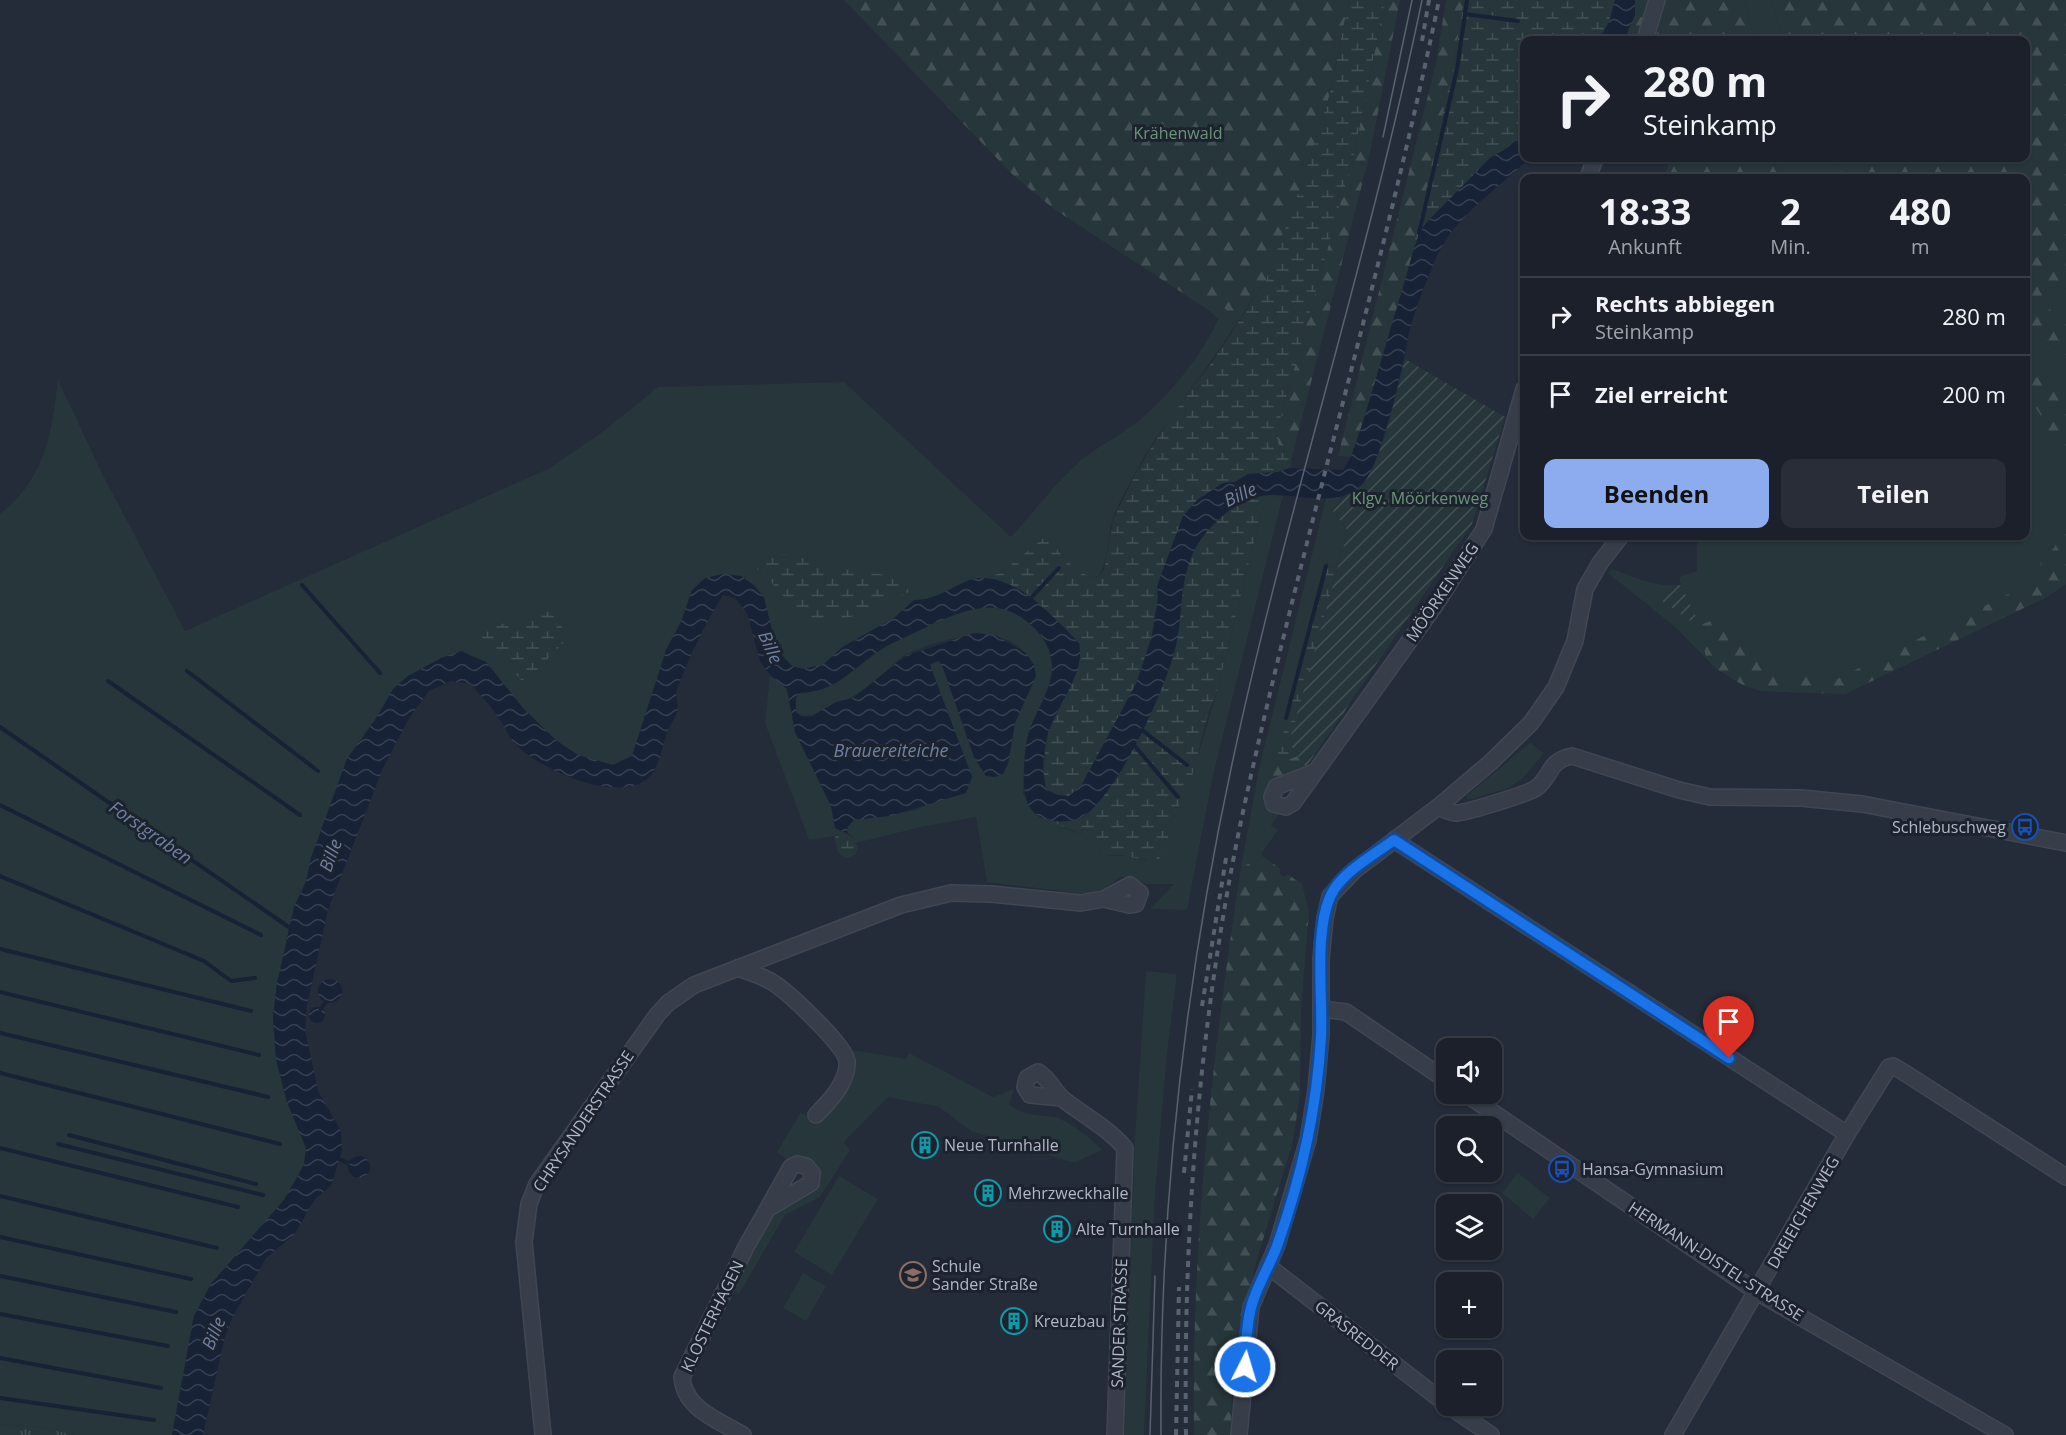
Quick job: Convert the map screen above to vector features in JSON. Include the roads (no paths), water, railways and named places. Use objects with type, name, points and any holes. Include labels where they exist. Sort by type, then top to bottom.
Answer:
[{"type":"street","points":[[1646,36],[1657,0]]},
{"type":"street","name":"MÖÖRKENWEG","points":[[1279,807],[1293,803],[1436,604],[1484,529],[1520,403]]},
{"type":"street","points":[[1239,1435],[1251,1307],[1277,1245],[1308,1140],[1316,1090],[1321,1009],[1321,958],[1330,896],[1341,882],[1438,807],[1491,762],[1531,723],[1556,687],[1575,640],[1585,589],[1600,563],[1619,540]]},
{"type":"street","points":[[1438,807],[1456,813],[1526,794],[1538,787],[1550,767],[1561,758],[1572,756],[1679,790],[1710,797],[1801,798],[1862,804],[2066,843]]},
{"type":"street","points":[[1394,840],[1847,1134]]},
{"type":"street","name":"CHRYSANDERSTRASSE","points":[[543,1435],[524,1242],[525,1220],[532,1194],[633,1047],[668,1003],[694,985],[901,905],[951,893],[991,894],[1081,903],[1104,899]]},
{"type":"street","points":[[738,968],[772,982],[832,1036],[844,1051],[847,1069],[839,1088],[816,1115]]},
{"type":"street","points":[[1321,1009],[1346,1012],[1436,1073]]},
{"type":"street","name":"DREIEICHENWEG","points":[[1673,1435],[1886,1069],[1893,1066],[1905,1073],[2066,1177]]},
{"type":"street","name":"SANDER STRASSE","points":[[1062,1098],[1113,1134],[1125,1148],[1115,1435]]},
{"type":"street","name":"HERMANN-DISTEL-STRASSE","points":[[1481,1104],[1757,1292],[2005,1435]]},
{"type":"street","name":"KLOSTERHAGEN","points":[[743,1435],[700,1410],[688,1399],[683,1389],[682,1377],[769,1208]]},
{"type":"street","name":"GRASREDDER","points":[[1268,1266],[1436,1396]]},
{"type":"street","name":"GRASREDDER","points":[[1463,1416],[1491,1435]]},
{"type":"water","points":[[1615,0],[1635,0],[1635,15],[1626,36],[1601,36],[1609,22]]},
{"type":"water","points":[[1520,135],[1520,162],[1525,162],[1466,215],[1444,242],[1436,258],[1419,300],[1384,437],[1371,471],[1364,482],[1352,492],[1339,497],[1265,495],[1251,498],[1228,511],[1205,535],[1192,555],[1187,572],[1175,649],[1160,691],[1134,748],[1118,775],[1102,798],[1086,814],[1070,821],[1046,820],[1038,816],[1027,802],[1024,783],[1026,744],[1030,729],[1049,686],[1052,661],[1039,633],[1025,620],[1011,612],[996,608],[982,608],[952,616],[882,649],[832,685],[812,692],[799,693],[796,698],[796,712],[801,716],[810,717],[836,702],[853,698],[905,656],[974,633],[995,635],[1026,653],[1034,665],[1036,676],[1015,723],[1008,764],[1003,774],[995,777],[986,776],[974,757],[939,661],[930,665],[972,777],[966,793],[890,816],[854,820],[848,826],[847,833],[835,828],[831,806],[795,732],[787,689],[770,675],[760,661],[747,613],[735,598],[723,595],[703,629],[677,690],[677,711],[668,730],[658,763],[653,772],[641,783],[624,787],[603,786],[560,773],[540,762],[523,751],[512,740],[494,711],[471,684],[451,681],[429,691],[408,720],[383,768],[328,910],[307,1005],[305,1030],[318,1091],[341,1131],[342,1151],[331,1186],[315,1199],[294,1235],[266,1258],[233,1316],[225,1336],[203,1435],[172,1435],[194,1316],[211,1284],[284,1200],[304,1165],[306,1148],[287,1102],[276,1059],[273,1017],[277,984],[294,907],[306,882],[311,858],[347,759],[377,717],[393,689],[408,676],[441,658],[461,651],[486,662],[523,708],[557,741],[578,755],[613,765],[632,756],[666,650],[681,622],[692,590],[705,578],[724,574],[741,576],[755,586],[764,598],[772,630],[782,656],[792,666],[803,669],[824,664],[841,648],[894,618],[914,600],[943,593],[970,580],[985,578],[1000,581],[1030,597],[1079,643],[1080,655],[1075,677],[1052,722],[1045,747],[1044,761],[1046,789],[1057,795],[1069,796],[1081,786],[1136,684],[1152,636],[1158,598],[1157,586],[1183,516],[1197,500],[1223,483],[1235,482],[1248,474],[1278,472],[1290,468],[1343,470],[1351,457],[1362,425],[1419,233],[1490,158],[1509,147]]},
{"type":"water","points":[[330,979],[335,980],[341,986],[341,996],[335,1002],[330,1003],[325,1002],[319,996],[318,991],[319,986],[325,980]]},
{"type":"water","points":[[317,1007],[325,1015],[317,1023],[309,1015]]},
{"type":"water","points":[[359,1156],[367,1159],[370,1167],[367,1175],[359,1178],[351,1175],[348,1167],[351,1159]]},
{"type":"waterway","points":[[1423,235],[1419,233],[1457,69],[1467,0]]},
{"type":"waterway","points":[[1465,14],[1518,21]]},
{"type":"waterway","points":[[1286,718],[1326,566]]},
{"type":"waterway","points":[[1029,600],[1059,568]]},
{"type":"waterway","points":[[302,585],[380,673]]},
{"type":"waterway","points":[[187,671],[318,771]]},
{"type":"waterway","points":[[108,681],[300,815]]},
{"type":"waterway","name":"Forstgraben","points":[[0,727],[293,930]]},
{"type":"waterway","points":[[1142,730],[1187,765]]},
{"type":"waterway","points":[[1134,745],[1178,797]]},
{"type":"waterway","points":[[0,805],[261,935]]},
{"type":"waterway","points":[[0,876],[204,961],[231,981],[255,978]]},
{"type":"waterway","points":[[0,949],[251,1011]]},
{"type":"waterway","points":[[0,992],[259,1055]]},
{"type":"waterway","points":[[321,1009],[325,1003]]},
{"type":"waterway","points":[[0,1033],[268,1097]]},
{"type":"waterway","points":[[0,1073],[280,1144]]},
{"type":"waterway","points":[[69,1135],[256,1184]]},
{"type":"waterway","points":[[58,1144],[263,1195]]},
{"type":"waterway","points":[[0,1148],[238,1207]]},
{"type":"waterway","points":[[339,1159],[348,1163]]},
{"type":"waterway","points":[[0,1196],[217,1248]]},
{"type":"waterway","points":[[0,1237],[191,1279]]},
{"type":"waterway","points":[[0,1276],[176,1312]]},
{"type":"waterway","points":[[0,1314],[168,1346]]},
{"type":"waterway","points":[[0,1358],[161,1388]]},
{"type":"waterway","points":[[0,1398],[154,1420]]},
{"type":"tram line","points":[[1383,137],[1412,0]]},
{"type":"tram line","points":[[1161,1435],[1164,1265],[1170,1181],[1188,1014],[1215,847],[1277,572],[1378,192],[1422,0]]},
{"type":"tram line","points":[[1150,1435],[1155,1276]]},
{"type":"railway","points":[[1422,41],[1429,0]]},
{"type":"railway","points":[[1186,1435],[1187,1281],[1191,1204],[1204,1050],[1226,897],[1264,718],[1392,206],[1439,0]]},
{"type":"railway","points":[[1202,1006],[1227,852]]},
{"type":"railway","points":[[1184,1173],[1192,1089]]},
{"type":"railway","points":[[1176,1435],[1179,1287]]},
{"type":"place","name":"Schlebuschweg","points":[[2025,827]]},
{"type":"place","name":"Neue Turnhalle","points":[[925,1145]]},
{"type":"place","name":"Hansa-Gymnasium","points":[[1562,1169]]},
{"type":"place","name":"Mehrzweckhalle","points":[[988,1193]]},
{"type":"place","name":"Alte Turnhalle","points":[[1057,1229]]},
{"type":"place","name":"Schule Sander Straße","points":[[913,1275]]},
{"type":"place","name":"Kreuzbau","points":[[1014,1321]]},
{"type":"park label","name":"Krähenwald","points":[[1178,133]]},
{"type":"park label","name":"Klgv. Möörkenweg","points":[[1420,498]]},
{"type":"water label","name":"Bille","points":[[1240,494]]},
{"type":"water label","name":"Bille","points":[[771,647]]},
{"type":"water label","name":"Brauereiteiche","points":[[891,750]]},
{"type":"water label","name":"Bille","points":[[330,855]]},
{"type":"water label","name":"Bille","points":[[213,1333]]}]
